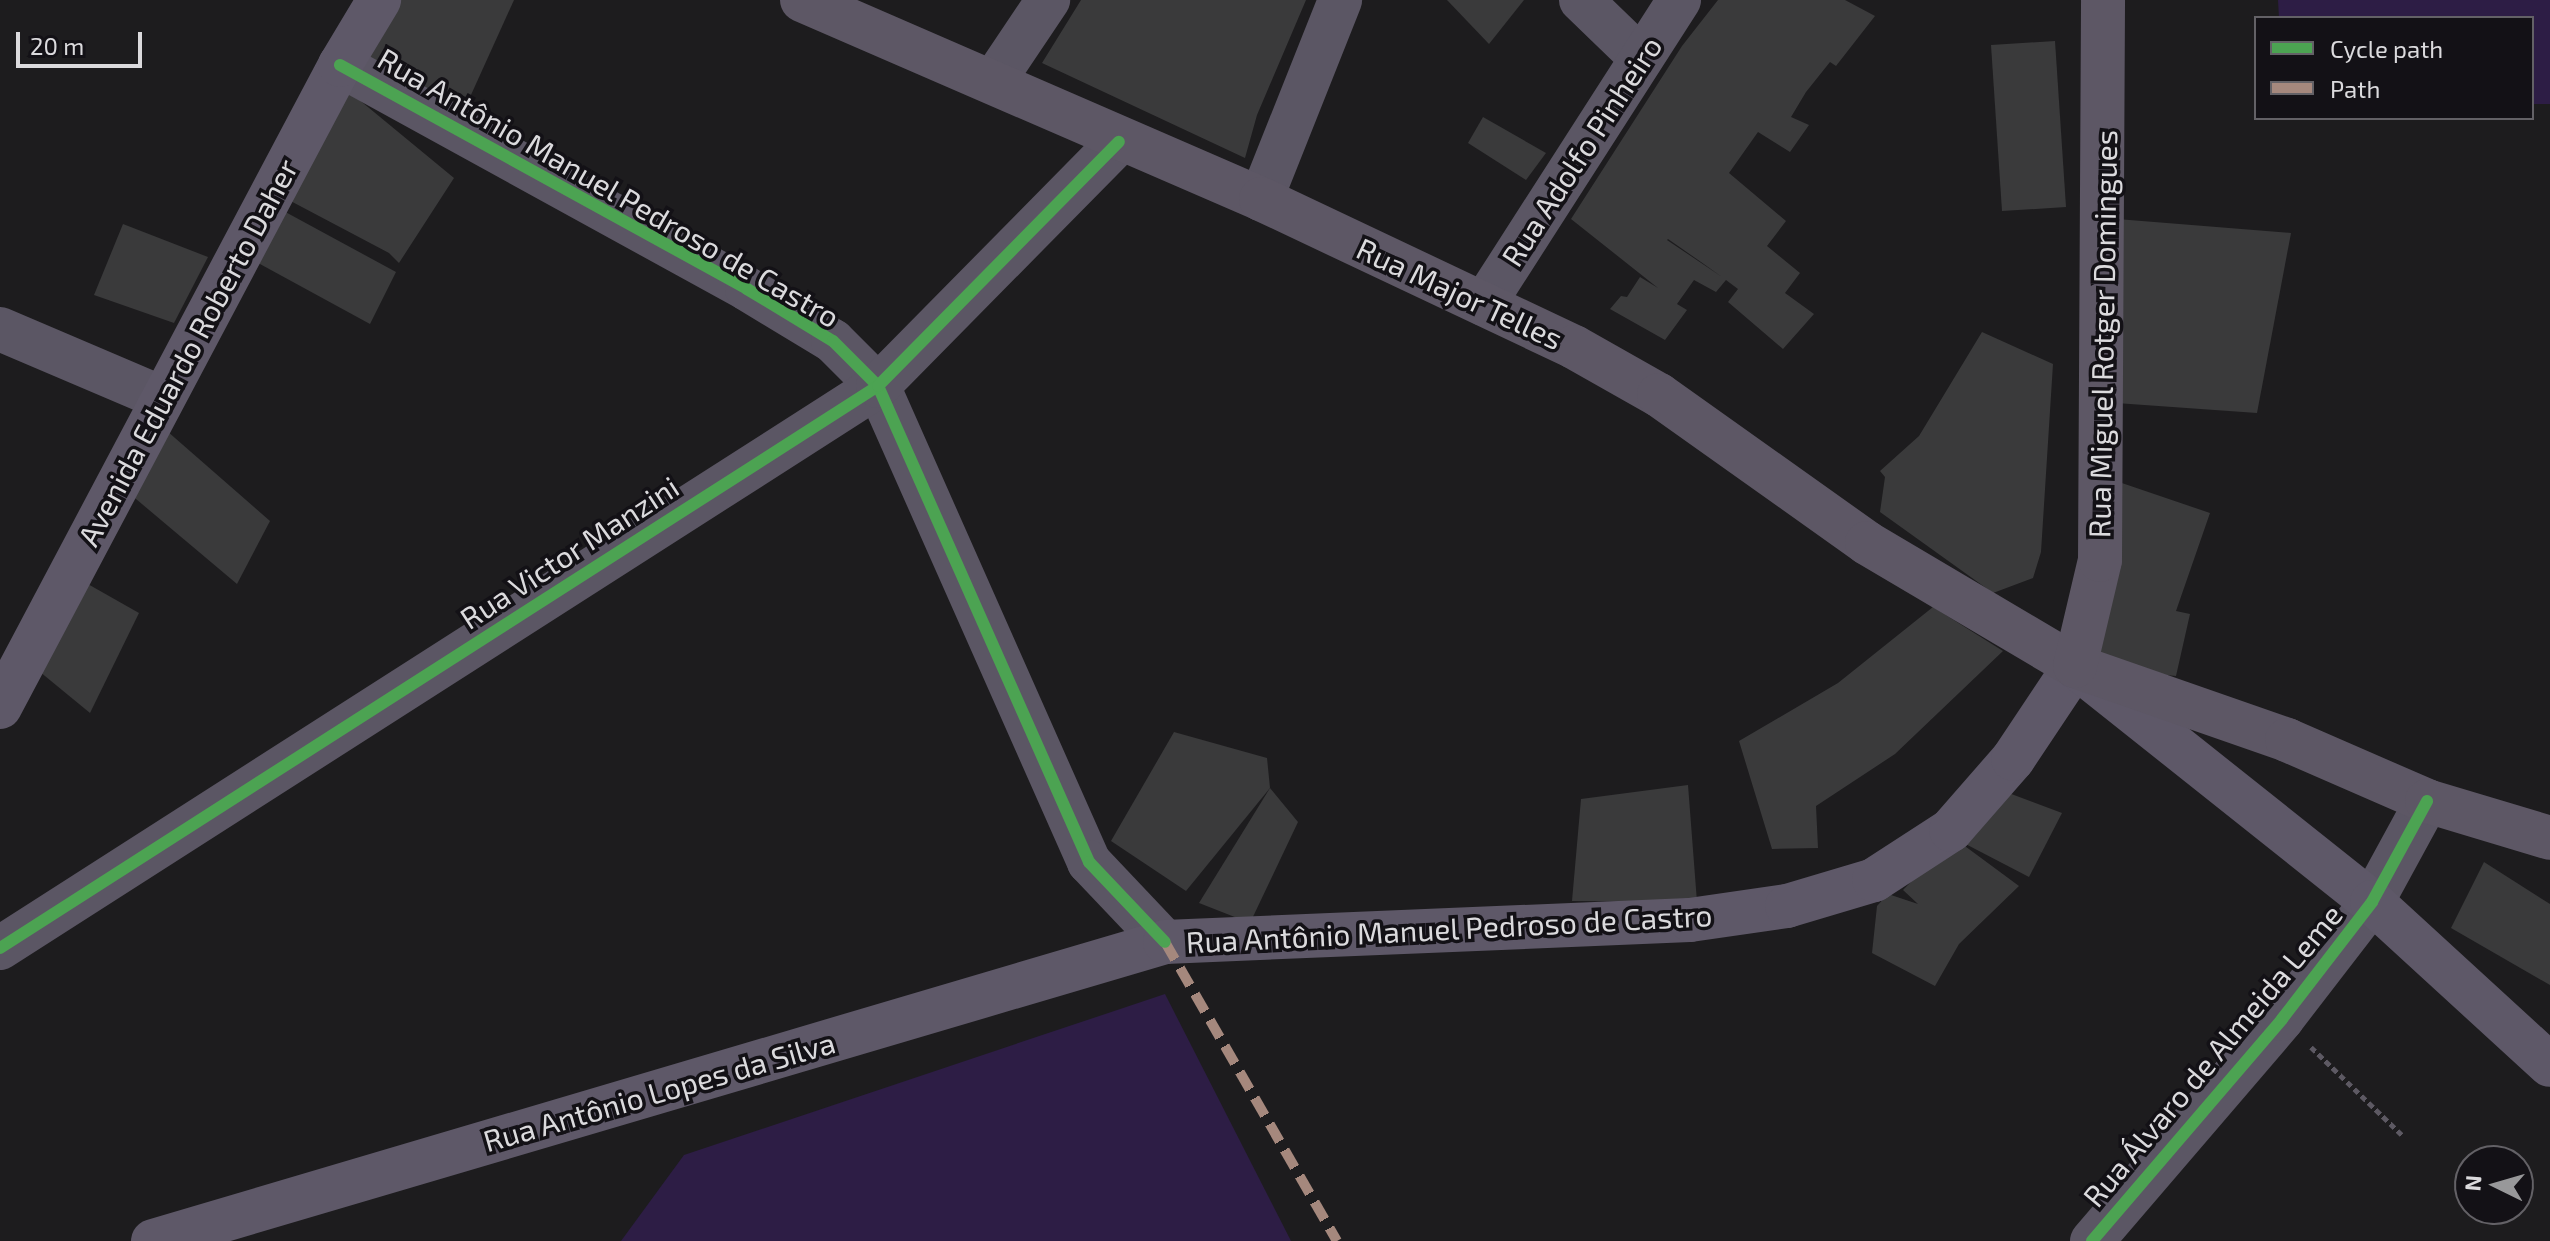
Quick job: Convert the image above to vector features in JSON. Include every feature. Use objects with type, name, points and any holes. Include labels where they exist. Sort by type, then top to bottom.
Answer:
[{"type":"main road","name":"Avenida Eduardo Roberto Daher","points":[[0,707],[340,65],[379,0]]},
{"type":"main road","name":"Rua Major Telles","points":[[802,0],[993,82],[1119,142],[1261,199],[1484,304],[1659,395],[1867,543],[2075,666],[2287,740],[2427,801],[2550,838]]},
{"type":"main road","name":"Rua Miguel Rotger Domingues","points":[[2075,666],[2100,560],[2103,0]]},
{"type":"main road","points":[[2075,666],[2372,902],[2550,1065]]},
{"type":"main road","name":"Rua Antônio Manuel Pedroso de Castro","points":[[1165,942],[1690,920],[1787,906],[1874,880],[1951,830],[2013,759],[2075,666]]},
{"type":"main road","name":"Rua Antônio Lopes da Silva","points":[[153,1241],[1165,942]]},
{"type":"street","points":[[993,82],[1048,0]]},
{"type":"street","points":[[1261,199],[1340,0]]},
{"type":"street","points":[[1581,0],[1640,57]]},
{"type":"street","name":"Rua Adolfo Pinheiro","points":[[1484,304],[1679,0]]},
{"type":"street","name":"Rua Antônio Manuel Pedroso de Castro","points":[[340,65],[747,289],[833,341],[878,386],[1089,862],[1165,942]]},
{"type":"street","name":"Rua Victor Manzini","points":[[0,948],[878,386],[1119,142]]},
{"type":"street","points":[[0,329],[162,398]]},
{"type":"street","name":"Rua Álvaro de Almeida Leme","points":[[2092,1241],[2282,1019],[2372,902],[2427,801]]},
{"type":"path","points":[[2282,1019],[2402,1135]]},
{"type":"shaded area","points":[[2278,0],[2550,0],[2550,104],[2534,104],[2534,16],[2279,16]]},
{"type":"shaded area","points":[[1165,994],[1291,1241],[621,1241],[684,1155]]},
{"type":"building","points":[[393,0],[514,0],[456,128],[357,65]]},
{"type":"building","points":[[1081,0],[1306,0],[1257,115],[1245,158],[1042,63]]},
{"type":"building","points":[[1447,0],[1524,0],[1489,44]]},
{"type":"building","points":[[1718,0],[1845,0],[1875,16],[1836,66],[1830,62],[1806,92],[1791,117],[1809,125],[1790,152],[1758,132],[1729,173],[1786,221],[1767,246],[1800,273],[1785,293],[1814,314],[1783,349],[1728,302],[1738,289],[1726,280],[1716,292],[1694,280],[1677,304],[1687,310],[1665,340],[1610,309],[1621,296],[1627,297],[1640,277],[1658,288],[1571,219],[1682,46]],"holes":[[[1668,239],[1722,277],[1667,240]]]},
{"type":"building","points":[[2055,41],[2066,207],[2002,211],[1991,45]]},
{"type":"building","points":[[340,84],[454,178],[399,263],[389,253],[283,197]]},
{"type":"building","points":[[1483,117],[1546,153],[1526,180],[1468,143]]},
{"type":"building","points":[[267,202],[396,272],[370,324],[247,257]]},
{"type":"building","points":[[2117,219],[2291,233],[2257,413],[2116,403]]},
{"type":"building","points":[[123,224],[208,257],[174,323],[94,295]]},
{"type":"building","points":[[1982,332],[2053,364],[2041,552],[2033,578],[1993,593],[1880,512],[1885,477],[1880,471],[1919,436]]},
{"type":"building","points":[[159,424],[270,521],[237,584],[117,483]]},
{"type":"building","points":[[2113,480],[2210,513],[2176,611],[2190,614],[2176,676],[2075,666]]},
{"type":"building","points":[[79,579],[139,613],[90,713],[34,667]]},
{"type":"building","points":[[1933,607],[2003,651],[1895,754],[1816,806],[1818,848],[1772,849],[1739,741],[1838,683]]},
{"type":"building","points":[[1174,732],[1267,758],[1270,788],[1186,891],[1111,841]]},
{"type":"building","points":[[1688,785],[1697,902],[1572,901],[1581,799]]},
{"type":"building","points":[[1990,786],[2062,813],[2029,877],[1954,838]]},
{"type":"building","points":[[1270,788],[1298,822],[1250,923],[1199,903]]},
{"type":"building","points":[[1954,838],[2019,886],[1959,944],[1935,986],[1872,953],[1877,906],[1888,894],[1918,904],[1903,890]]},
{"type":"building","points":[[2484,862],[2550,904],[2550,985],[2451,928]]},
{"type":"marked path","points":[[1165,942],[1337,1241]]},
{"type":"cycle path","points":[[340,65],[747,289],[833,341],[878,386],[1089,862],[1165,942]]},
{"type":"cycle path","points":[[0,948],[878,386],[1119,142]]},
{"type":"cycle path","points":[[2092,1241],[2282,1019],[2372,902],[2427,801]]}]
